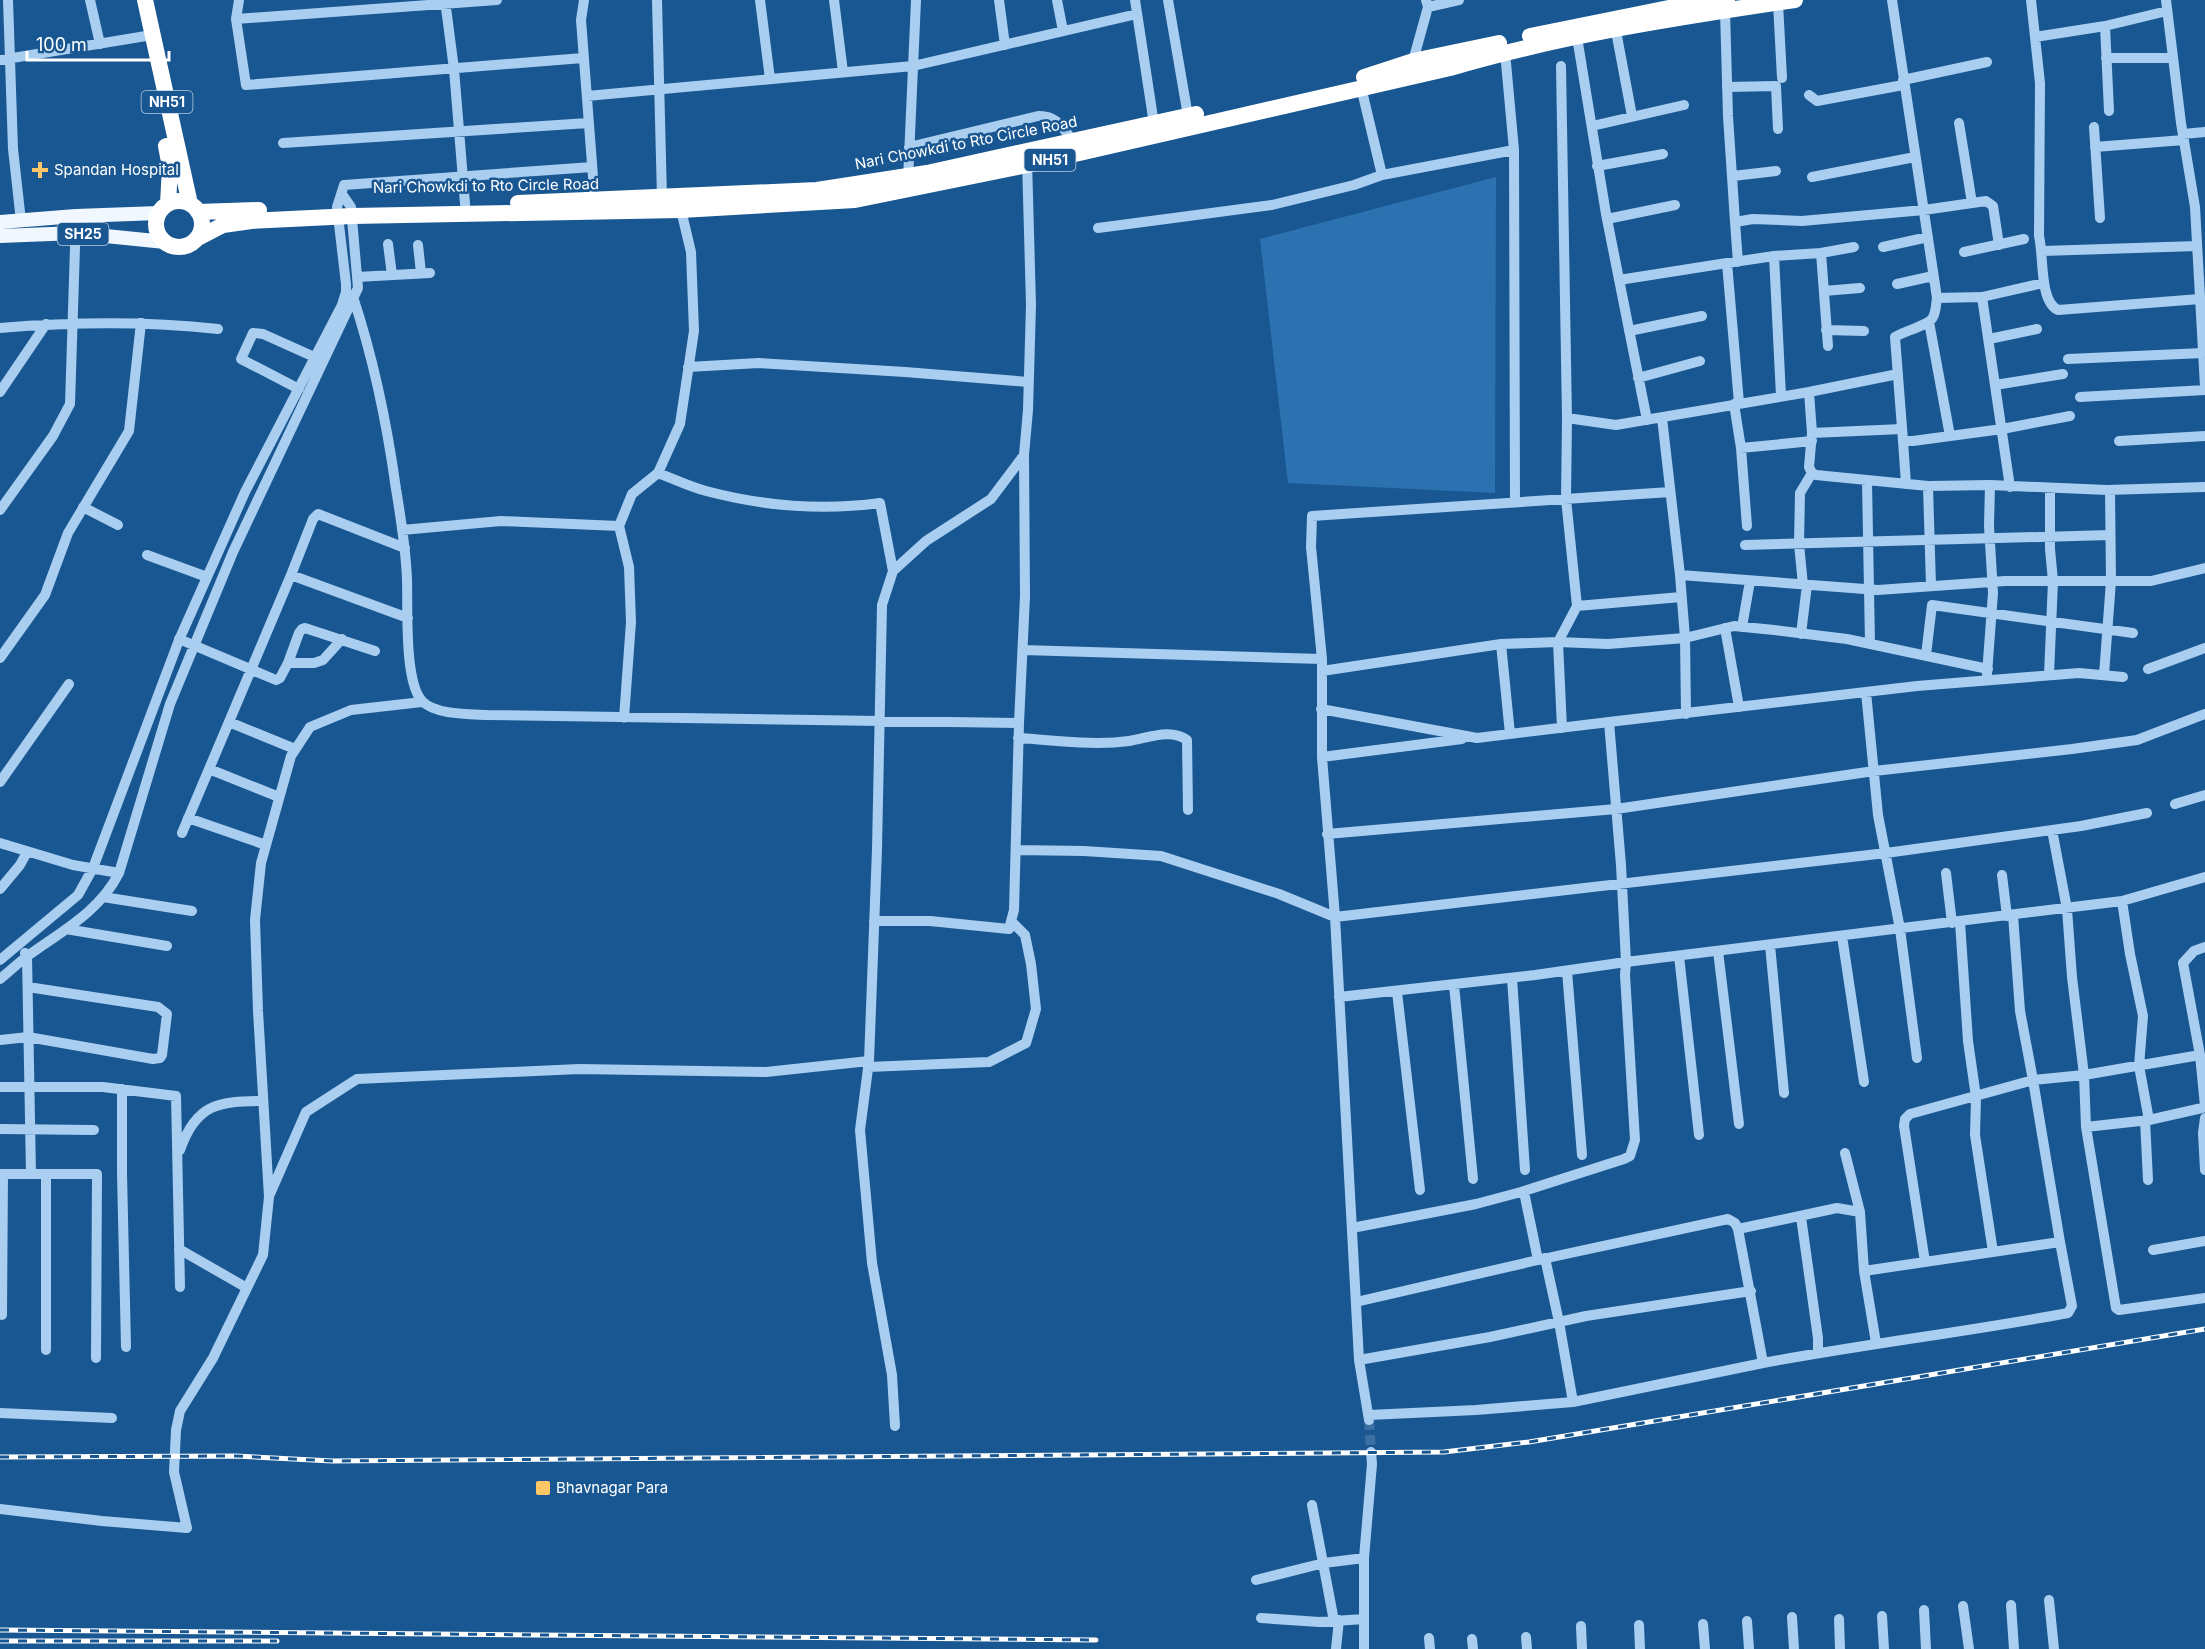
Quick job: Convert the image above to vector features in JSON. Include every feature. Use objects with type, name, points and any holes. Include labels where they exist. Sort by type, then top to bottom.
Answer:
[{"type":"highway","name":"NH51","points":[[139,0],[170,167],[164,209],[156,223],[157,230],[165,242],[179,247],[186,246],[223,225],[251,216]]},
{"type":"highway","name":"NH51","points":[[145,0],[194,208],[202,223],[198,238]]},
{"type":"highway","name":"NH51","points":[[1027,158],[1450,68],[1576,32],[1616,31],[1726,5],[1795,0]]},
{"type":"highway","name":"Nari Chowkdi to Rto Circle Road","points":[[194,208],[251,216],[344,208],[465,210],[596,207],[662,198],[817,190],[908,182],[1027,158],[1072,141],[1357,79],[1413,61],[1576,32],[1688,2],[1726,5]]},
{"type":"highway","name":"NH51","points":[[596,207],[681,210],[855,200],[908,182]]},
{"type":"highway","name":"NH51","points":[[164,209],[175,202],[194,208]]},
{"type":"main road","name":"SH25","points":[[0,222],[164,209]]},
{"type":"main road","name":"SH25","points":[[0,236],[76,233],[165,242]]},
{"type":"street","points":[[8,0],[5,59],[21,221]]},
{"type":"street","points":[[90,0],[100,44]]},
{"type":"street","points":[[239,0],[236,18],[246,85],[583,58]]},
{"type":"street","points":[[236,18],[497,0]]},
{"type":"street","points":[[585,0],[581,20],[583,58],[596,207]]},
{"type":"street","points":[[657,0],[662,198]]},
{"type":"street","points":[[760,0],[770,79]]},
{"type":"street","points":[[834,0],[843,72]]},
{"type":"street","points":[[908,182],[916,0]]},
{"type":"street","points":[[999,0],[1005,45]]},
{"type":"street","points":[[1057,0],[1063,31]]},
{"type":"street","points":[[1135,0],[1154,124]]},
{"type":"street","points":[[1168,0],[1188,116]]},
{"type":"street","points":[[1413,61],[1427,4],[1459,0]]},
{"type":"street","points":[[1892,0],[1937,298],[1933,318],[1929,322],[1895,337],[1906,484]]},
{"type":"street","points":[[2031,0],[2040,83],[2039,236],[2043,251],[2043,283],[2049,303],[2058,310],[2199,299]]},
{"type":"street","points":[[445,2],[454,69],[465,210]]},
{"type":"street","points":[[1778,3],[1782,78]]},
{"type":"street","points":[[1726,5],[1727,87],[1736,222],[1732,262],[1737,403],[1748,526]]},
{"type":"street","points":[[2035,38],[2105,26],[2166,5],[2183,137],[2195,207],[2201,270],[2199,299],[2203,322],[2205,388],[2080,398]]},
{"type":"street","points":[[587,96],[913,66],[1137,14]]},
{"type":"street","points":[[2105,26],[2109,111]]},
{"type":"street","points":[[1616,31],[1632,116]]},
{"type":"street","points":[[1576,32],[1607,219],[1647,420]]},
{"type":"street","points":[[5,59],[146,36]]},
{"type":"street","points":[[1505,52],[1515,150],[1515,502]]},
{"type":"street","points":[[2106,58],[2172,58]]},
{"type":"street","points":[[1809,95],[1817,101],[1987,62]]},
{"type":"street","points":[[1561,66],[1567,418],[1566,499],[1576,606],[1558,642],[1562,728]]},
{"type":"street","points":[[1727,87],[1776,86],[1778,129]]},
{"type":"street","points":[[1361,87],[1382,175]]},
{"type":"street","points":[[1592,126],[1684,105]]},
{"type":"street","points":[[909,147],[1047,115],[1055,118],[1072,141]]},
{"type":"street","points":[[283,144],[588,123]]},
{"type":"street","points":[[1959,123],[1972,203]]},
{"type":"street","points":[[2094,128],[2100,218]]},
{"type":"street","points":[[2096,147],[2183,137],[2205,132]]},
{"type":"street","points":[[0,149],[13,149]]},
{"type":"street","points":[[1098,228],[1272,205],[1354,185],[1382,175],[1515,150]]},
{"type":"street","points":[[1598,166],[1663,154]]},
{"type":"street","points":[[874,921],[930,921],[1009,929],[1014,910],[1018,738],[1025,596],[1024,455],[1031,305],[1027,158]]},
{"type":"street","points":[[1812,177],[1915,158]]},
{"type":"street","points":[[422,702],[412,681],[405,548],[390,443],[376,372],[350,295],[344,208],[346,184],[592,167]]},
{"type":"street","points":[[1733,176],[1776,171]]},
{"type":"street","points":[[1736,222],[1762,219],[1802,221],[1924,210],[1986,201],[1992,204],[1999,245]]},
{"type":"street","points":[[1607,219],[1675,205]]},
{"type":"street","points":[[0,979],[27,956],[82,917],[111,890],[119,873],[170,704],[233,552],[270,473],[342,305],[357,288],[344,208]]},
{"type":"street","points":[[624,717],[631,622],[629,567],[619,526],[632,494],[658,473],[680,424],[694,331],[690,252],[681,210]]},
{"type":"street","points":[[0,510],[53,436],[70,404],[76,216]]},
{"type":"street","points":[[1883,247],[1928,237]]},
{"type":"street","points":[[1964,252],[2024,239]]},
{"type":"street","points":[[388,244],[392,275]]},
{"type":"street","points":[[357,278],[425,273],[418,245]]},
{"type":"street","points":[[2043,251],[2197,246]]},
{"type":"street","points":[[1619,280],[1774,256],[1821,253],[1854,247]]},
{"type":"street","points":[[1821,253],[1828,346]]},
{"type":"street","points":[[1774,256],[1781,396]]},
{"type":"street","points":[[1897,284],[1933,276]]},
{"type":"street","points":[[1937,298],[1983,297],[2043,283]]},
{"type":"street","points":[[1824,291],[1860,288]]},
{"type":"street","points":[[1983,297],[2010,487]]},
{"type":"street","points":[[1629,331],[1702,316]]},
{"type":"street","points":[[0,328],[73,322],[172,324],[218,329]]},
{"type":"street","points":[[1929,322],[1950,436]]},
{"type":"street","points":[[0,658],[45,595],[68,532],[129,431],[141,323]]},
{"type":"street","points":[[0,392],[46,324]]},
{"type":"street","points":[[1989,339],[2037,329]]},
{"type":"street","points":[[1826,330],[1864,331]]},
{"type":"street","points":[[299,389],[241,360],[253,333],[263,334],[320,359]]},
{"type":"street","points":[[2068,359],[2203,353]]},
{"type":"street","points":[[0,960],[78,895],[93,868],[179,639],[258,467],[299,389],[320,359]]},
{"type":"street","points":[[1638,378],[1700,361]]},
{"type":"street","points":[[688,367],[759,363],[1029,382]]},
{"type":"street","points":[[1567,418],[1616,425],[1809,392],[1898,374]]},
{"type":"street","points":[[1995,386],[2063,374]]},
{"type":"street","points":[[1809,392],[1812,437],[1809,467],[1812,473]]},
{"type":"street","points":[[1741,448],[1812,437],[1903,435],[1913,441],[2002,429],[2070,416]]},
{"type":"street","points":[[1662,418],[1680,575],[1685,638],[1686,714]]},
{"type":"street","points":[[2119,441],[2205,436]]},
{"type":"street","points":[[893,571],[926,540],[991,499],[1024,455]]},
{"type":"street","points":[[258,467],[270,473]]},
{"type":"street","points":[[658,473],[704,491],[764,503],[819,508],[880,503],[893,571],[882,605],[874,921],[868,1064],[860,1130],[872,1263],[892,1375],[895,1426]]},
{"type":"street","points":[[1812,473],[1867,481],[1928,486],[2110,490],[2205,487]]},
{"type":"street","points":[[1801,634],[1805,585],[1799,544],[1800,493],[1812,473]]},
{"type":"street","points":[[1867,481],[1870,644]]},
{"type":"street","points":[[1926,655],[1933,585],[1928,486]]},
{"type":"street","points":[[1987,675],[1993,582],[1990,486]]},
{"type":"street","points":[[2049,675],[2053,581],[2050,489]]},
{"type":"street","points":[[2104,675],[2111,581],[2110,490]]},
{"type":"street","points":[[1670,492],[1312,516],[1311,547],[1322,659],[1322,757],[1335,917],[1359,1360],[1369,1417],[1573,1402],[1818,1352],[2068,1313],[2073,1306],[2020,1006],[2010,916],[2002,875]]},
{"type":"street","points":[[83,507],[118,525]]},
{"type":"street","points":[[182,833],[313,519],[318,514],[405,548]]},
{"type":"street","points":[[402,530],[501,521],[619,526]]},
{"type":"street","points":[[1745,545],[2110,535]]},
{"type":"street","points":[[147,555],[207,577]]},
{"type":"street","points":[[1680,575],[1868,589],[1993,582],[2151,581],[2205,568]]},
{"type":"street","points":[[291,575],[408,618]]},
{"type":"street","points":[[1742,627],[1750,581]]},
{"type":"street","points":[[1576,606],[1681,597]]},
{"type":"street","points":[[1932,605],[2133,633]]},
{"type":"street","points":[[1322,671],[1501,644],[1558,642],[1608,644],[1685,638],[1725,628],[1742,627],[1870,644],[1926,655],[1987,675]]},
{"type":"street","points":[[179,639],[276,680],[280,678],[302,629],[305,628],[375,651]]},
{"type":"street","points":[[1725,628],[1739,707]]},
{"type":"street","points":[[288,663],[314,663],[323,660],[342,639]]},
{"type":"street","points":[[1501,644],[1510,734]]},
{"type":"street","points":[[2148,669],[2205,648]]},
{"type":"street","points":[[1023,650],[1322,659]]},
{"type":"street","points":[[1322,757],[1866,692],[1987,675],[2079,673],[2123,677]]},
{"type":"street","points":[[0,782],[69,684]]},
{"type":"street","points":[[1866,692],[1878,815],[1900,929],[1917,1058]]},
{"type":"street","points":[[0,1509],[187,1528],[174,1472],[176,1430],[180,1411],[213,1358],[263,1255],[269,1197],[255,920],[261,863],[279,797],[291,756],[310,728],[351,710],[422,702],[443,712],[488,715],[1019,723]]},
{"type":"street","points":[[1321,709],[1477,738]]},
{"type":"street","points":[[1327,834],[1616,809],[1874,771],[2072,750],[2138,740],[2205,714]]},
{"type":"street","points":[[229,722],[295,749]]},
{"type":"street","points":[[1352,1228],[1476,1204],[1524,1192],[1630,1156],[1635,1140],[1622,884],[1609,722]]},
{"type":"street","points":[[1018,738],[1096,743],[1128,741],[1169,734],[1182,737],[1187,740],[1188,810]]},
{"type":"street","points":[[209,769],[279,797]]},
{"type":"street","points":[[2175,804],[2205,795]]},
{"type":"street","points":[[1016,850],[1084,851],[1161,856],[1279,894],[1335,917],[1886,853],[2052,830],[2147,813]]},
{"type":"street","points":[[188,818],[266,845]]},
{"type":"street","points":[[2052,830],[2067,909],[2072,980],[2084,1075],[2086,1127],[2116,1308],[2120,1310],[2205,1298]]},
{"type":"street","points":[[0,843],[73,865],[119,873]]},
{"type":"street","points":[[0,889],[32,854]]},
{"type":"street","points":[[1946,873],[1956,922],[1967,1038],[1976,1097],[1975,1135],[1993,1252]]},
{"type":"street","points":[[1339,997],[1397,992],[2122,902],[2205,877]]},
{"type":"street","points":[[103,897],[192,911]]},
{"type":"street","points":[[2122,902],[2130,958],[2144,1016],[2139,1066],[2147,1120],[2148,1180]]},
{"type":"street","points":[[269,1197],[306,1112],[357,1078],[579,1069],[766,1072],[868,1064],[989,1062],[1026,1043],[1036,1009],[1031,964],[1024,935],[1011,921]]},
{"type":"street","points":[[66,929],[167,946]]},
{"type":"street","points":[[1842,936],[1864,1082]]},
{"type":"street","points":[[19,944],[27,956],[31,1174]]},
{"type":"street","points":[[1770,945],[1784,1093]]},
{"type":"street","points":[[2086,1127],[2147,1120],[2205,1106],[2200,1055],[2183,963],[2194,951],[2205,947]]},
{"type":"street","points":[[1718,951],[1739,1124]]},
{"type":"street","points":[[1679,956],[1699,1135]]},
{"type":"street","points":[[1567,971],[1582,1155]]},
{"type":"street","points":[[1512,978],[1525,1170]]},
{"type":"street","points":[[1454,985],[1473,1179]]},
{"type":"street","points":[[0,1040],[28,1037],[153,1059],[160,1058],[162,1055],[167,1014],[158,1007],[27,987]]},
{"type":"street","points":[[1397,992],[1420,1191]]},
{"type":"street","points":[[2194,1023],[2205,1019]]},
{"type":"street","points":[[1924,1262],[1904,1126],[1905,1119],[1911,1114],[2033,1080],[2084,1075],[2200,1055]]},
{"type":"street","points":[[0,1087],[103,1087],[176,1096],[180,1287]]},
{"type":"street","points":[[122,1089],[126,1347]]},
{"type":"street","points":[[177,1157],[186,1132],[194,1120],[205,1111],[229,1102],[263,1101]]},
{"type":"street","points":[[2205,1118],[2205,1170]]},
{"type":"street","points":[[0,1129],[94,1130]]},
{"type":"street","points":[[1845,1153],[1860,1212],[1864,1271],[1876,1342]]},
{"type":"street","points":[[2,1316],[1,1174],[98,1174],[96,1358]]},
{"type":"street","points":[[46,1174],[46,1350]]},
{"type":"street","points":[[1524,1192],[1559,1322],[1573,1402]]},
{"type":"street","points":[[1738,1229],[1837,1208],[1860,1212]]},
{"type":"street","points":[[1801,1217],[1818,1352]]},
{"type":"street","points":[[1356,1302],[1724,1219],[1732,1221],[1738,1229],[1763,1362]]},
{"type":"street","points":[[2153,1250],[2205,1241]]},
{"type":"street","points":[[1864,1271],[2060,1242]]},
{"type":"street","points":[[179,1249],[247,1288]]},
{"type":"street","points":[[1359,1360],[1559,1322],[1751,1291]]},
{"type":"street","points":[[0,1413],[112,1418]]},
{"type":"street","points":[[1364,1649],[1364,1558],[1371,1452]]},
{"type":"street","points":[[1312,1505],[1337,1621],[1336,1649]]},
{"type":"street","points":[[1256,1580],[1324,1563],[1364,1558]]},
{"type":"street","points":[[2049,1600],[2054,1649]]},
{"type":"street","points":[[2011,1605],[2014,1649]]},
{"type":"street","points":[[1963,1606],[1969,1649]]},
{"type":"street","points":[[1924,1610],[1926,1649]]},
{"type":"street","points":[[1882,1616],[1884,1649]]},
{"type":"street","points":[[1792,1617],[1794,1649]]},
{"type":"street","points":[[1261,1618],[1310,1622],[1364,1619]]},
{"type":"street","points":[[1839,1619],[1840,1649]]},
{"type":"street","points":[[1747,1621],[1749,1649]]},
{"type":"street","points":[[1639,1624],[1640,1649]]},
{"type":"street","points":[[1703,1624],[1705,1649]]},
{"type":"street","points":[[1581,1626],[1582,1649]]},
{"type":"street","points":[[1526,1637],[1527,1649]]},
{"type":"shaded area","points":[[1496,177],[1495,493],[1288,483],[1260,239]]},
{"type":"tunnel","points":[[1369,1420],[1371,1452]]},
{"type":"railway","points":[[0,1457],[236,1456],[332,1461],[1444,1452],[1529,1442],[2205,1329]]},
{"type":"railway","points":[[0,1630],[1096,1640]]},
{"type":"railway","points":[[0,1641],[277,1641]]},
{"type":"place","name":"Spandan Hospital","points":[[40,170]]},
{"type":"place","name":"Bhavnagar Para","points":[[543,1488]]}]
